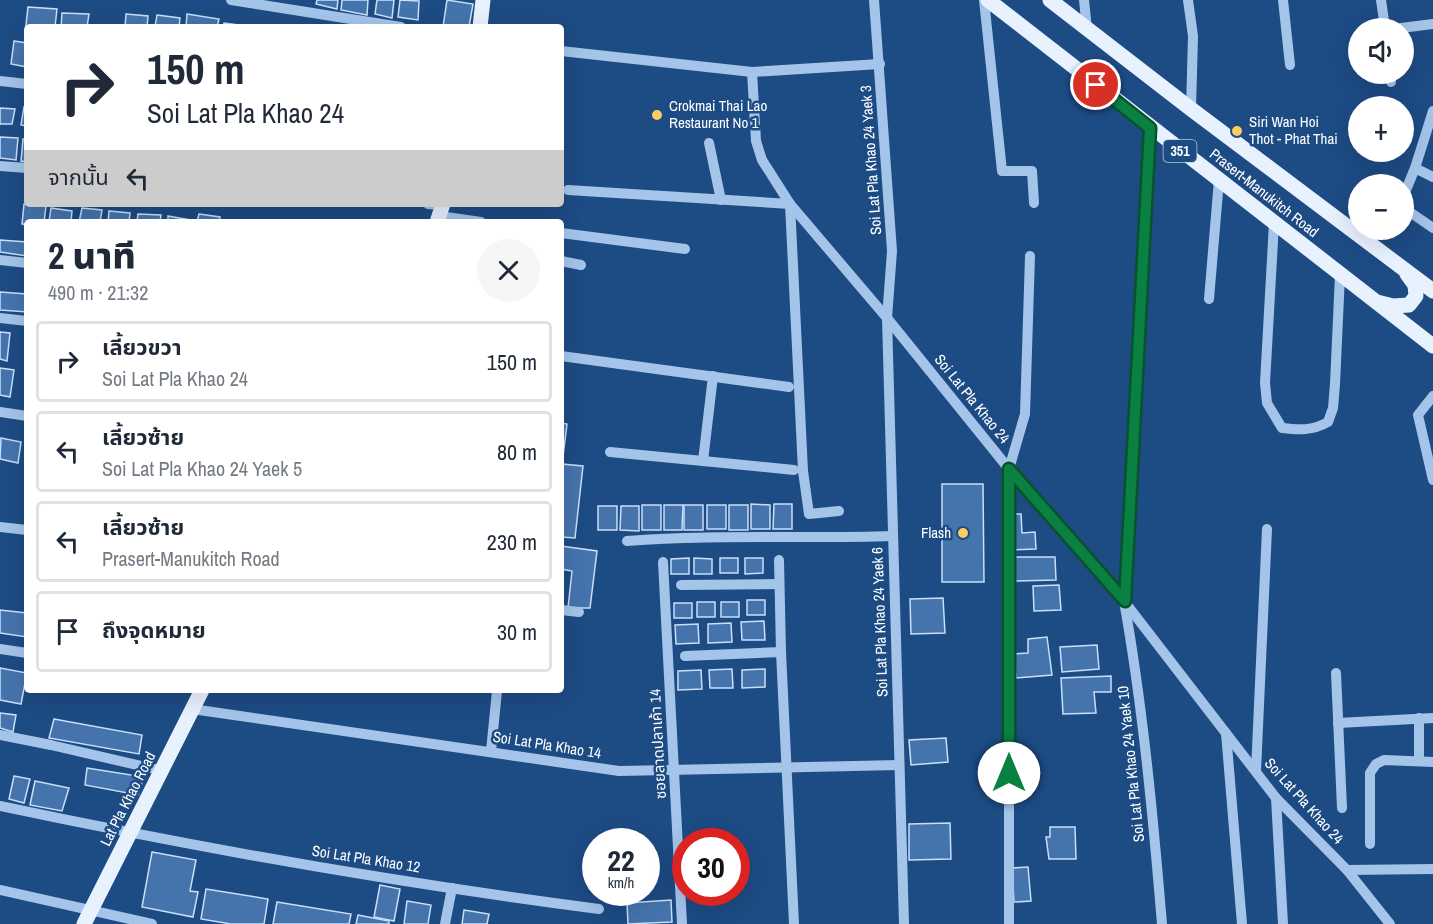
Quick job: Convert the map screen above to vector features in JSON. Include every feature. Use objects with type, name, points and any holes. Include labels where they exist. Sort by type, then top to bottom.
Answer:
[{"type":"main road","points":[[480,24],[483,0]]},
{"type":"main road","name":"Prasert-Manukitch Road","points":[[986,0],[1433,346]]},
{"type":"main road","name":"Prasert-Manukitch Road","points":[[1050,0],[1348,227]]},
{"type":"main road","name":"Prasert-Manukitch Road","points":[[1366,240],[1433,291]]},
{"type":"main road","points":[[1373,300],[1393,306],[1409,305],[1416,296],[1415,285],[1399,264]]},
{"type":"main road","name":"Lat Pla Khao Road","points":[[88,917],[200,693]]},
{"type":"street","points":[[231,0],[382,24]]},
{"type":"street","name":"Soi Lat Pla Khao 24 Yaek 3","points":[[874,0],[892,251],[887,318]]},
{"type":"street","points":[[986,0],[1002,171],[1032,171],[1034,204]]},
{"type":"street","points":[[1084,0],[1087,29]]},
{"type":"street","points":[[1188,0],[1193,36],[1191,109]]},
{"type":"street","points":[[1283,0],[1290,65]]},
{"type":"street","points":[[1381,0],[1383,18]]},
{"type":"street","points":[[1414,26],[1433,24]]},
{"type":"street","points":[[564,51],[752,72],[880,64]]},
{"type":"street","name":"Soi Lat Pla Khao 24","points":[[752,72],[756,141],[762,160],[790,204],[887,318],[1009,469],[1125,601],[1276,798],[1347,870],[1390,924]]},
{"type":"street","points":[[0,81],[24,84]]},
{"type":"street","points":[[1413,174],[1433,111]]},
{"type":"street","name":"Soi Lat Pla Khao 24 Yaek 10","points":[[1150,128],[1125,601],[1135,658],[1162,924]]},
{"type":"street","points":[[710,143],[721,200]]},
{"type":"street","points":[[0,166],[24,168]]},
{"type":"street","points":[[1415,168],[1433,177]]},
{"type":"street","points":[[1209,299],[1219,180]]},
{"type":"street","points":[[568,190],[790,204],[803,471],[808,514],[839,511]]},
{"type":"street","points":[[438,210],[470,219]]},
{"type":"street","points":[[1414,215],[1433,228]]},
{"type":"street","points":[[1274,223],[1265,383],[1268,403],[1282,428],[1300,430],[1317,428],[1328,422],[1333,408],[1335,384],[1340,275]]},
{"type":"street","points":[[564,232],[685,249]]},
{"type":"street","points":[[1009,924],[1009,469],[1026,414],[1030,256]]},
{"type":"street","points":[[0,260],[24,263]]},
{"type":"street","points":[[564,262],[580,265]]},
{"type":"street","points":[[0,318],[24,321]]},
{"type":"street","name":"Soi Lat Pla Khao 24 Yaek 6","points":[[887,318],[904,924]]},
{"type":"street","points":[[564,356],[789,387]]},
{"type":"street","points":[[703,461],[713,376]]},
{"type":"street","points":[[1433,396],[1418,415],[1433,480]]},
{"type":"street","points":[[0,412],[24,416]]},
{"type":"street","points":[[610,452],[794,470]]},
{"type":"street","points":[[0,527],[24,530]]},
{"type":"street","points":[[1256,771],[1267,530]]},
{"type":"street","points":[[627,541],[893,536]]},
{"type":"street","points":[[779,560],[778,584],[794,924]]},
{"type":"street","name":"ซอยลาดปลาเค้า 14","points":[[663,562],[682,924]]},
{"type":"street","points":[[681,585],[778,584]]},
{"type":"street","points":[[564,610],[579,612]]},
{"type":"street","points":[[0,649],[24,653]]},
{"type":"street","points":[[685,656],[781,652]]},
{"type":"street","points":[[1336,673],[1342,808]]},
{"type":"street","points":[[491,752],[497,693]]},
{"type":"street","name":"Soi Lat Pla Khao 14","points":[[192,709],[619,771],[899,765]]},
{"type":"street","points":[[1419,718],[1419,761]]},
{"type":"street","points":[[1338,723],[1433,718]]},
{"type":"street","points":[[1226,733],[1242,924]]},
{"type":"street","points":[[0,735],[163,771]]},
{"type":"street","points":[[1370,844],[1370,773],[1376,764],[1384,760],[1433,762]]},
{"type":"street","points":[[1276,798],[1283,924]]},
{"type":"street","name":"Soi Lat Pla Khao 12","points":[[0,806],[130,833],[452,888],[599,909]]},
{"type":"street","points":[[1347,870],[1433,869]]},
{"type":"street","points":[[445,924],[452,888]]},
{"type":"street","points":[[0,890],[88,917],[152,924]]},
{"type":"building","points":[[317,0],[338,0],[337,9],[316,4]]},
{"type":"building","points":[[342,0],[368,0],[367,15],[341,10]]},
{"type":"building","points":[[377,0],[394,0],[392,18],[375,14]]},
{"type":"building","points":[[400,0],[419,1],[418,20],[398,17]]},
{"type":"building","points":[[447,0],[473,4],[470,24],[443,24]]},
{"type":"building","points":[[28,7],[57,9],[55,24],[26,24]]},
{"type":"building","points":[[62,13],[89,14],[87,24],[61,24]]},
{"type":"building","points":[[126,14],[148,16],[147,24],[125,24]]},
{"type":"building","points":[[187,14],[219,19],[218,24],[186,24]]},
{"type":"building","points":[[157,15],[180,18],[179,24],[156,24]]},
{"type":"building","points":[[14,41],[24,43],[24,66],[11,64]]},
{"type":"building","points":[[24,107],[24,126],[21,125]]},
{"type":"building","points":[[0,108],[15,109],[12,124],[0,124]]},
{"type":"building","points":[[0,137],[18,138],[16,160],[0,158]]},
{"type":"building","points":[[23,139],[24,139],[24,162],[21,161]]},
{"type":"building","points":[[24,204],[24,207],[46,207],[44,219],[24,219],[24,224],[22,224]]},
{"type":"building","points":[[51,208],[72,211],[71,219],[49,219]]},
{"type":"building","points":[[82,208],[102,210],[100,219],[80,219]]},
{"type":"building","points":[[109,211],[130,213],[129,219],[108,219]]},
{"type":"building","points":[[138,214],[161,215],[160,219],[137,219]]},
{"type":"building","points":[[199,214],[220,217],[220,219],[198,219]]},
{"type":"building","points":[[168,216],[184,219],[168,219]]},
{"type":"building","points":[[0,240],[24,242],[24,256],[0,252]]},
{"type":"building","points":[[0,292],[24,294],[24,312],[0,310]]},
{"type":"building","points":[[0,332],[10,333],[7,361],[0,359]]},
{"type":"building","points":[[0,368],[14,370],[10,397],[0,395]]},
{"type":"building","points":[[564,424],[567,424],[564,448]]},
{"type":"building","points":[[1,438],[21,442],[18,463],[0,459]]},
{"type":"building","points":[[564,464],[583,466],[575,538],[564,537]]},
{"type":"building","name":"Flash","points":[[942,484],[983,484],[984,582],[942,582]]},
{"type":"building","points":[[751,504],[770,505],[770,529],[751,529]]},
{"type":"building","points":[[774,504],[792,504],[792,529],[773,529]]},
{"type":"building","points":[[642,505],[661,505],[661,530],[642,530]]},
{"type":"building","points":[[664,505],[683,505],[682,530],[664,530]]},
{"type":"building","points":[[684,505],[703,505],[703,530],[684,530]]},
{"type":"building","points":[[707,505],[726,505],[726,529],[707,529]]},
{"type":"building","points":[[729,505],[748,505],[748,530],[729,530]]},
{"type":"building","points":[[598,506],[617,506],[617,530],[598,530]]},
{"type":"building","points":[[621,506],[639,506],[639,531],[620,530]]},
{"type":"building","points":[[1012,514],[1021,514],[1022,533],[1035,532],[1036,549],[1013,550]]},
{"type":"building","points":[[564,546],[597,551],[590,608],[568,608],[572,571],[564,570]]},
{"type":"building","points":[[1013,557],[1055,557],[1056,580],[1014,581]]},
{"type":"building","points":[[689,558],[689,574],[671,574],[671,559]]},
{"type":"building","points":[[694,558],[712,559],[712,574],[694,574]]},
{"type":"building","points":[[720,558],[738,558],[738,573],[720,573]]},
{"type":"building","points":[[745,558],[763,558],[763,573],[745,574]]},
{"type":"building","points":[[1059,585],[1061,610],[1034,611],[1033,586]]},
{"type":"building","points":[[943,598],[945,633],[911,634],[910,599]]},
{"type":"building","points":[[747,600],[765,600],[765,615],[747,615]]},
{"type":"building","points":[[697,602],[715,602],[715,617],[697,617]]},
{"type":"building","points":[[721,602],[739,602],[739,617],[721,617]]},
{"type":"building","points":[[674,603],[692,603],[692,618],[674,618]]},
{"type":"building","points":[[0,610],[24,613],[24,637],[0,633]]},
{"type":"building","points":[[764,621],[765,640],[742,640],[741,622]]},
{"type":"building","points":[[731,623],[732,642],[708,643],[708,624]]},
{"type":"building","points":[[698,624],[699,643],[676,644],[675,625]]},
{"type":"building","points":[[1047,637],[1052,675],[1016,678],[1014,654],[1028,653],[1028,639]]},
{"type":"building","points":[[1097,645],[1099,669],[1062,672],[1060,647]]},
{"type":"building","points":[[0,668],[24,672],[21,704],[0,700]]},
{"type":"building","points":[[732,669],[733,688],[710,688],[709,670]]},
{"type":"building","points":[[765,669],[765,687],[742,688],[742,670]]},
{"type":"building","points":[[701,670],[702,689],[678,690],[678,671]]},
{"type":"building","points":[[1111,676],[1111,692],[1094,692],[1096,713],[1063,714],[1061,678]]},
{"type":"building","points":[[0,713],[16,715],[13,732],[0,728]]},
{"type":"building","points":[[54,719],[142,735],[139,754],[49,738]]},
{"type":"building","points":[[946,738],[948,762],[911,765],[909,740]]},
{"type":"building","points":[[87,768],[144,777],[138,795],[85,785]]},
{"type":"building","points":[[14,776],[30,779],[24,803],[9,799]]},
{"type":"building","points":[[35,781],[69,788],[62,811],[30,805]]},
{"type":"building","points":[[950,823],[951,859],[909,860],[909,824]]},
{"type":"building","points":[[1050,827],[1075,827],[1076,859],[1049,859],[1046,837],[1050,837]]},
{"type":"building","points":[[152,852],[196,860],[190,891],[198,892],[193,917],[142,907]]},
{"type":"building","points":[[1028,867],[1031,901],[1014,902],[1012,868]]},
{"type":"building","points":[[380,885],[400,889],[394,921],[374,917]]},
{"type":"building","points":[[206,889],[268,899],[264,924],[231,924],[201,919]]},
{"type":"building","points":[[671,900],[672,922],[628,924],[627,906],[660,906],[660,901]]},
{"type":"building","points":[[407,901],[431,905],[428,924],[404,924]]},
{"type":"building","points":[[277,902],[351,914],[349,924],[273,924]]},
{"type":"building","points":[[464,910],[489,914],[487,924],[462,924]]},
{"type":"building","points":[[358,915],[389,921],[389,924],[356,924]]},
{"type":"place","name":"Crokmai Thai Lao Restaurant No 1","points":[[657,115]]},
{"type":"place","name":"Siri Wan Hoi Thot - Phat Thai","points":[[1237,131]]},
{"type":"place","name":"Flash","points":[[963,533]]},
{"type":"route","points":[[1009,773],[1009,469],[1125,601],[1150,128],[1096,85]]}]
